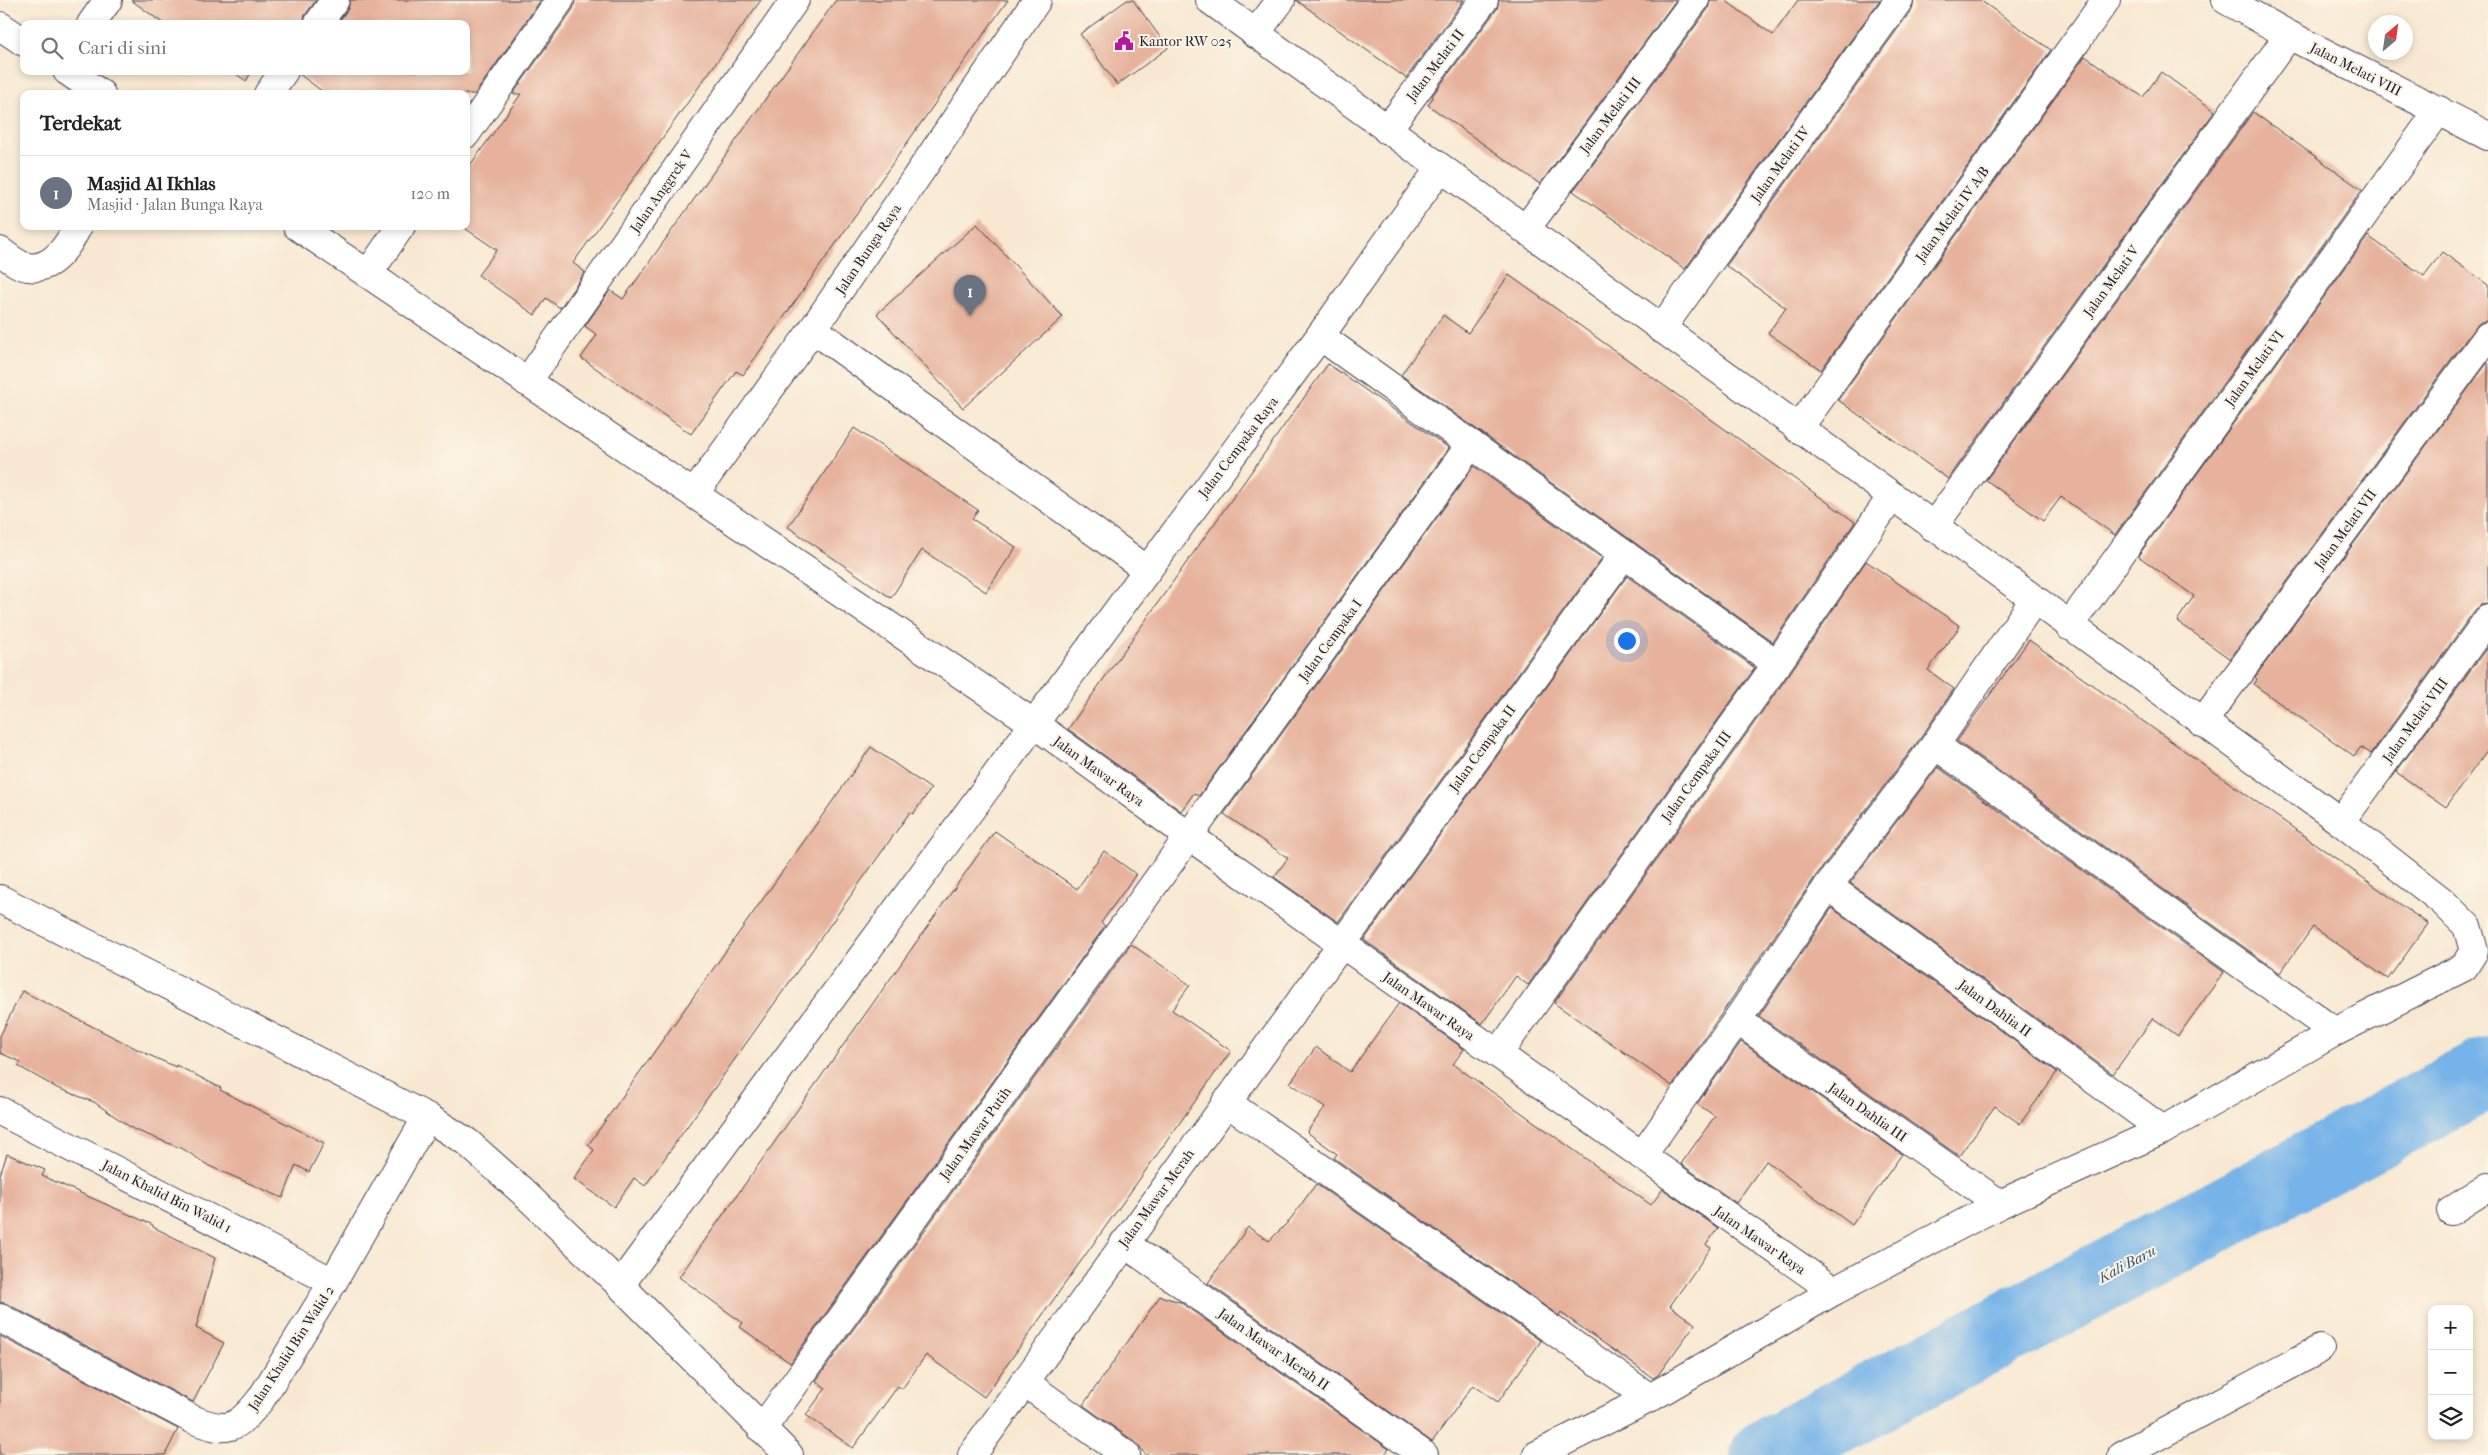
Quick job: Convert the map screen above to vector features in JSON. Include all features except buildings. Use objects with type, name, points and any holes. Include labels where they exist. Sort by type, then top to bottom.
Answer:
[{"type":"street","points":[[94,20],[108,0]]},
{"type":"street","points":[[321,20],[335,0]]},
{"type":"street","points":[[470,128],[560,0]]},
{"type":"street","name":"Jalan Anggrek V","points":[[527,382],[795,0]]},
{"type":"street","name":"Jalan Bunga Raya","points":[[694,494],[813,329],[1037,0]]},
{"type":"street","points":[[1210,0],[2068,626],[2341,822],[2442,901],[2467,926],[2474,951],[2464,967],[2335,1032],[2163,1130],[2000,1204],[1830,1289],[1650,1398],[1537,1455]]},
{"type":"street","points":[[1256,34],[1281,0]]},
{"type":"street","name":"Jalan Melati II","points":[[1386,130],[1484,0]]},
{"type":"street","name":"Jalan Melati III","points":[[1525,230],[1695,0]]},
{"type":"street","name":"Jalan Melati IV","points":[[1661,329],[1898,0]]},
{"type":"street","name":"Jalan Melati IV A/B","points":[[1798,429],[2106,0]]},
{"type":"street","name":"Jalan Melati VIII","points":[[2226,0],[2289,35],[2488,136]]},
{"type":"street","points":[[0,26],[20,39]]},
{"type":"street","name":"Jalan Melati V","points":[[1933,527],[2289,35]]},
{"type":"street","points":[[73,75],[94,90]]},
{"type":"street","points":[[271,90],[281,75]]},
{"type":"street","name":"Jalan Melati VI","points":[[2068,626],[2439,110]]},
{"type":"street","name":"Jalan Cempaka Raya","points":[[620,1285],[1146,569],[1320,336],[1440,168]]},
{"type":"street","points":[[0,251],[20,265],[35,267],[59,255],[76,230]]},
{"type":"street","name":"Jalan Mawar Raya","points":[[303,230],[1033,723],[1189,836],[1830,1289]]},
{"type":"street","points":[[368,274],[398,230]]},
{"type":"street","points":[[813,329],[1146,569]]},
{"type":"street","points":[[1320,336],[1777,664]]},
{"type":"street","name":"Jalan Melati VII","points":[[2202,723],[2488,336]]},
{"type":"street","name":"Jalan Cempaka I","points":[[1189,836],[1471,444]]},
{"type":"street","name":"Jalan Cempaka III","points":[[1498,1054],[1777,664],[1892,496]]},
{"type":"street","name":"Jalan Cempaka II","points":[[1340,943],[1624,554]]},
{"type":"street","points":[[1642,1156],[1738,1020],[1828,886],[1935,745],[2034,600]]},
{"type":"street","name":"Jalan Melati VIII","points":[[2341,822],[2488,619]]},
{"type":"street","points":[[1935,745],[2335,1032]]},
{"type":"street","name":"Jalan Mawar Putih","points":[[762,1429],[1189,836]]},
{"type":"street","name":"Jalan Dahlia II","points":[[1828,886],[2163,1130]]},
{"type":"street","points":[[0,899],[428,1117],[467,1142],[620,1285],[789,1455]]},
{"type":"street","name":"Jalan Mawar Merah","points":[[972,1455],[1340,943]]},
{"type":"street","name":"Jalan Dahlia III","points":[[1738,1020],[2000,1204]]},
{"type":"street","points":[[1226,1102],[1650,1398]]},
{"type":"street","name":"Jalan Khalid Bin Walid 1","points":[[0,1111],[333,1282]]},
{"type":"street","name":"Jalan Khalid Bin Walid 2","points":[[0,1318],[192,1419],[214,1428],[232,1426],[249,1414],[262,1399],[333,1282],[428,1117]]},
{"type":"street","points":[[2451,1211],[2488,1187]]},
{"type":"street","name":"Jalan Mawar Merah II","points":[[1124,1243],[1424,1455]]},
{"type":"street","points":[[2122,1455],[2320,1349]]},
{"type":"street","points":[[1024,1382],[1126,1455]]},
{"type":"waterway","name":"Kali Baru","points":[[1766,1455],[2488,1073]]},
{"type":"place","name":"Kantor RW 025","points":[[1124,41]]},
{"type":"place","name":"Masjid Al Ikhlas","points":[[970,316]]}]
